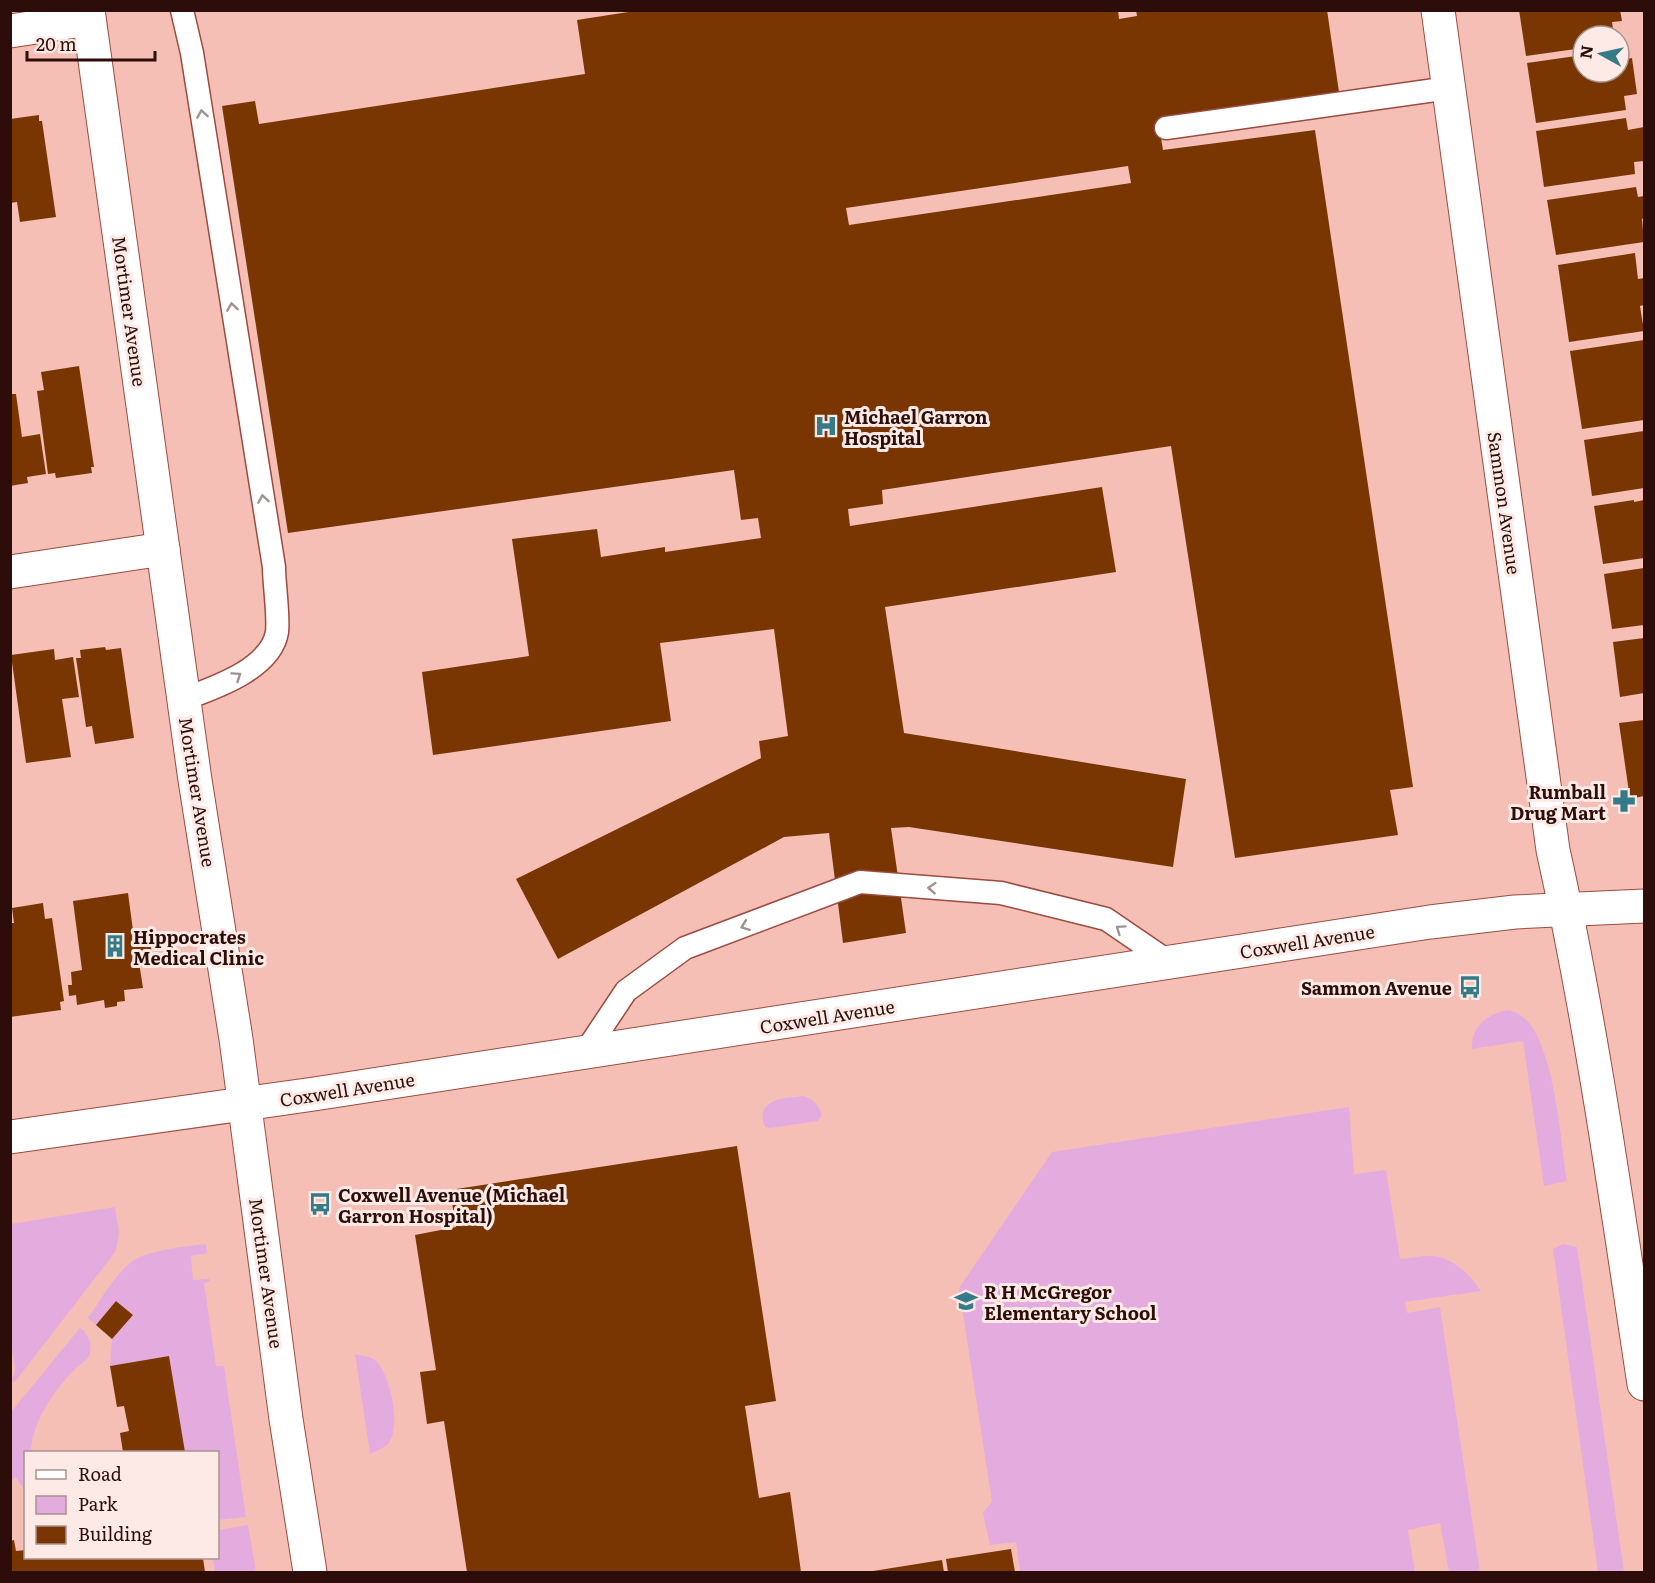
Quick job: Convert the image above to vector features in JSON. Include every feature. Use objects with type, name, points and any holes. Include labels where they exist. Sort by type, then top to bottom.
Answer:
[{"type":"street","name":"Sammon Avenue","points":[[1438,10],[1553,850],[1566,910],[1618,1211],[1644,1384]]},
{"type":"street","name":"Mortimer Avenue","points":[[88,15],[184,699],[245,1104],[286,1419],[310,1572]]},
{"type":"street","points":[[10,31],[88,15]]},
{"type":"street","points":[[10,572],[163,549]]},
{"type":"street","name":"Coxwell Avenue","points":[[10,1137],[245,1104],[1430,922],[1515,912],[1644,906]]},
{"type":"lane","points":[[182,10],[192,53],[274,567],[277,633],[264,658],[227,683],[184,699]]},
{"type":"lane","points":[[1166,128],[1449,88]]},
{"type":"lane","points":[[586,1051],[626,992],[685,948],[860,882],[1001,893],[1106,919],[1168,962]]},
{"type":"green space","points":[[1507,1010],[1518,1014],[1532,1026],[1541,1044],[1554,1091],[1567,1181],[1544,1186],[1523,1041],[1472,1049],[1474,1034],[1481,1023],[1486,1018]]},
{"type":"green space","points":[[803,1096],[813,1100],[819,1108],[822,1115],[818,1121],[765,1127],[763,1118],[767,1105],[780,1099]]},
{"type":"green space","points":[[1349,1107],[1354,1174],[1386,1170],[1400,1259],[1429,1256],[1448,1260],[1466,1273],[1481,1291],[1405,1302],[1407,1313],[1440,1307],[1480,1572],[1449,1572],[1440,1523],[1408,1530],[1415,1572],[1020,1572],[1016,1542],[990,1545],[983,1513],[992,1502],[959,1288],[1052,1152]]},
{"type":"green space","points":[[115,1207],[119,1232],[116,1251],[14,1383],[12,1380],[15,1370],[10,1347],[11,1224]]},
{"type":"green space","points":[[206,1244],[207,1253],[191,1256],[193,1280],[209,1279],[210,1281],[204,1283],[216,1366],[224,1366],[246,1517],[219,1520],[219,1451],[185,1451],[169,1356],[110,1366],[112,1339],[133,1314],[116,1301],[96,1325],[88,1318],[116,1278],[129,1264],[143,1256],[180,1247]]},
{"type":"green space","points":[[1563,1244],[1577,1247],[1624,1572],[1598,1572],[1553,1249]]},
{"type":"green space","points":[[80,1328],[89,1339],[89,1356],[74,1370],[45,1408],[35,1430],[31,1451],[24,1451],[24,1489],[16,1477],[11,1481],[11,1412]]},
{"type":"green space","points":[[355,1354],[370,1357],[377,1362],[386,1378],[393,1403],[392,1438],[383,1448],[370,1454]]},
{"type":"green space","points":[[248,1525],[256,1572],[215,1572],[213,1559],[219,1559],[219,1530]]},
{"type":"building","name":"Michael Garron Hospital","points":[[641,10],[1118,10],[1119,19],[1137,16],[1136,10],[1327,10],[1339,92],[1158,120],[1163,150],[1315,130],[1413,787],[1390,790],[1398,835],[1235,858],[1171,446],[882,490],[883,504],[848,509],[850,526],[1102,487],[1116,572],[885,607],[904,733],[1186,779],[1173,867],[909,827],[891,828],[906,933],[843,943],[829,833],[784,837],[558,959],[516,879],[761,758],[759,741],[788,736],[774,629],[660,643],[671,721],[433,755],[422,672],[529,656],[512,539],[597,529],[601,557],[665,547],[665,552],[761,538],[758,518],[741,520],[734,470],[288,533],[222,106],[255,101],[259,124],[585,74],[577,20]],"holes":[[[1128,166],[1131,183],[849,225],[846,208]]]},
{"type":"building","points":[[1519,10],[1620,10],[1622,21],[1612,22],[1612,24],[1571,24],[1571,50],[1526,56]]},
{"type":"building","points":[[1571,57],[1571,84],[1631,84],[1632,58],[1637,94],[1624,96],[1626,110],[1536,123],[1527,63]]},
{"type":"building","points":[[39,115],[39,121],[42,121],[56,217],[20,222],[17,202],[10,203],[10,119]]},
{"type":"building","points":[[1626,118],[1628,130],[1644,127],[1644,161],[1634,162],[1635,174],[1544,187],[1536,131]]},
{"type":"building","points":[[1636,187],[1638,197],[1644,196],[1644,218],[1642,219],[1644,242],[1556,255],[1547,200]]},
{"type":"building","points":[[1635,253],[1638,279],[1644,278],[1644,305],[1640,306],[1644,331],[1569,342],[1558,265]]},
{"type":"building","points":[[1644,340],[1644,420],[1582,429],[1570,351]]},
{"type":"building","points":[[79,366],[94,467],[91,467],[92,473],[56,478],[55,473],[48,474],[37,391],[44,390],[41,372]]},
{"type":"building","points":[[10,394],[16,394],[22,437],[40,434],[46,474],[27,477],[28,483],[10,486]]},
{"type":"building","points":[[1644,431],[1644,488],[1592,496],[1584,440]]},
{"type":"building","points":[[1634,500],[1634,502],[1644,500],[1644,558],[1603,564],[1594,506]]},
{"type":"building","points":[[1644,568],[1644,625],[1612,629],[1604,574]]},
{"type":"building","points":[[1644,638],[1644,693],[1620,697],[1613,642]]},
{"type":"building","points":[[105,647],[106,650],[121,648],[134,738],[95,744],[92,726],[86,727],[76,658],[81,658],[80,650]]},
{"type":"building","points":[[54,649],[55,660],[73,657],[79,697],[62,699],[71,757],[26,763],[11,655]]},
{"type":"building","points":[[1644,720],[1644,796],[1630,799],[1619,723]]},
{"type":"building","name":"Hippocrates Medical Clinic","points":[[128,893],[134,938],[149,936],[152,954],[138,956],[143,988],[124,990],[125,1001],[117,1002],[117,1006],[105,1008],[104,1000],[77,1005],[76,995],[69,996],[68,985],[72,985],[71,972],[82,970],[73,901]]},
{"type":"building","points":[[43,903],[45,919],[52,918],[64,1001],[60,1002],[61,1010],[10,1017],[10,923],[14,923],[12,908]]},
{"type":"building","points":[[737,1146],[776,1401],[745,1406],[759,1498],[790,1492],[801,1572],[467,1572],[444,1421],[427,1424],[420,1372],[436,1370],[415,1235],[456,1227],[450,1190]]},
{"type":"building","points":[[116,1301],[133,1315],[112,1339],[96,1325]]},
{"type":"building","points":[[169,1356],[185,1451],[123,1451],[120,1433],[129,1431],[124,1406],[117,1407],[110,1366]]},
{"type":"building","points":[[14,1540],[16,1551],[24,1550],[24,1559],[203,1559],[205,1572],[10,1572],[10,1541]]},
{"type":"building","points":[[1011,1549],[1015,1572],[948,1572],[946,1559]]},
{"type":"building","points":[[942,1560],[944,1572],[873,1572],[873,1571]]},
{"type":"place","name":"Michael Garron Hospital","points":[[826,426]]},
{"type":"place","name":"Rumball Drug Mart","points":[[1624,801]]},
{"type":"place","name":"Hippocrates Medical Clinic","points":[[115,946]]},
{"type":"place","name":"Sammon Avenue","points":[[1470,987]]},
{"type":"place","name":"Coxwell Avenue (Michael Garron Hospital)","points":[[320,1204]]},
{"type":"place","name":"R H McGregor Elementary School","points":[[966,1301]]}]
